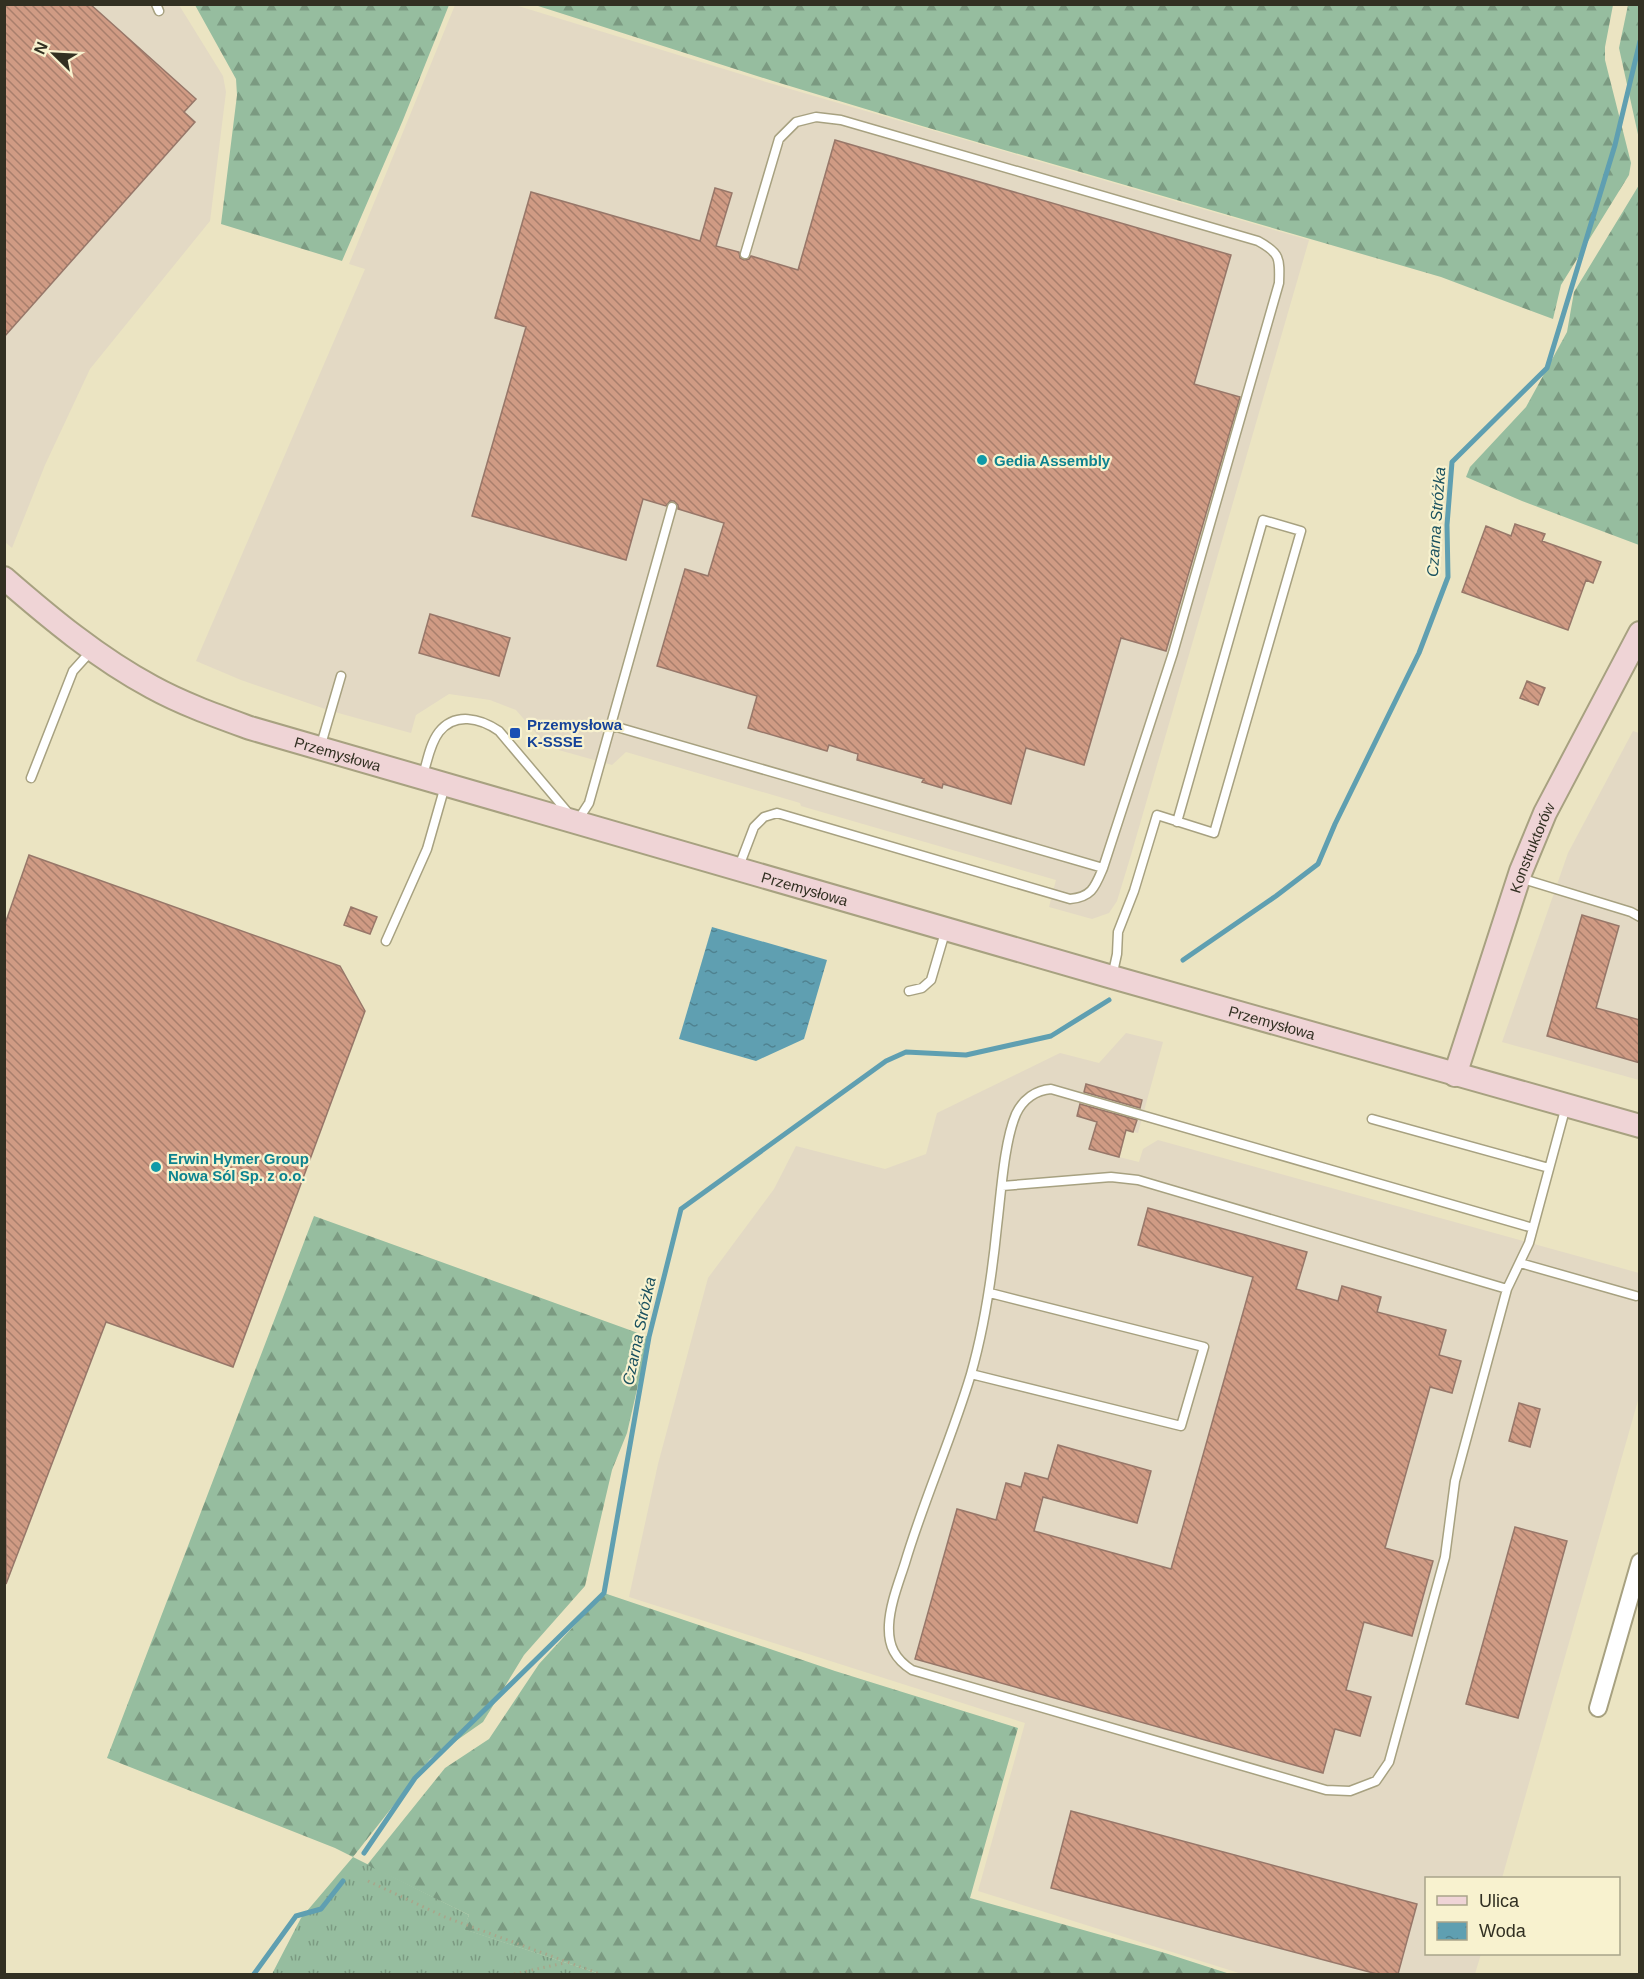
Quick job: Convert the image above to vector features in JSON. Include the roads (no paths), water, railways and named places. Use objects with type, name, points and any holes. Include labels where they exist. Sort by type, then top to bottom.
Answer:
[{"type":"street","name":"Przemysłowa","points":[[4,578],[49,617],[92,649],[152,688],[250,728],[1112,977],[1640,1126]]},
{"type":"street","name":"Konstruktorów","points":[[1455,1075],[1519,878],[1545,813],[1640,633]]},
{"type":"street","points":[[1598,1708],[1640,1562]]},
{"type":"lane","points":[[738,869],[754,827],[764,817],[777,813],[1070,898],[1083,898],[1095,887],[1173,653],[1279,283],[1280,261],[1273,249],[1257,241],[864,126],[816,117],[796,122],[779,139],[745,254]]},
{"type":"lane","points":[[422,778],[432,744],[438,733],[449,722],[462,718],[482,722],[499,731],[577,822],[589,803],[672,507]]},
{"type":"lane","points":[[1112,977],[1117,954],[1118,932],[1134,891],[1157,815],[1177,822],[1214,833],[1301,531],[1263,520],[1177,822]]},
{"type":"lane","points":[[31,778],[73,671],[92,649]]},
{"type":"lane","points":[[320,748],[341,676]]},
{"type":"lane","points":[[610,725],[1103,868]]},
{"type":"lane","points":[[386,941],[426,849],[445,786]]},
{"type":"lane","points":[[1519,878],[1631,912],[1640,917]]},
{"type":"lane","points":[[909,991],[922,988],[931,980],[946,929]]},
{"type":"lane","points":[[1533,1228],[1052,1089],[1040,1090],[1028,1098],[1017,1111],[1011,1127],[990,1293],[971,1374],[911,1540],[896,1593],[889,1625],[891,1646],[898,1662],[912,1670],[1326,1790],[1350,1791],[1376,1781],[1389,1762],[1445,1557],[1455,1481],[1507,1289],[1533,1228],[1566,1106]]},
{"type":"lane","points":[[1372,1119],[1549,1168]]},
{"type":"lane","points":[[1002,1185],[1111,1177],[1138,1180],[1507,1289]]},
{"type":"lane","points":[[1520,1263],[1636,1296]]},
{"type":"lane","points":[[971,1374],[1182,1426],[1204,1347],[990,1293]]},
{"type":"water","points":[[712,927],[827,960],[804,1039],[756,1061],[679,1039]]},
{"type":"waterway","name":"Czarna Stróżka","points":[[1183,960],[1318,864],[1335,824],[1419,653],[1448,577],[1447,525],[1452,462],[1547,368],[1615,145],[1640,41]]},
{"type":"waterway","name":"Czarna Stróżka","points":[[364,1853],[415,1778],[604,1593],[649,1337],[681,1209],[886,1061],[906,1052],[966,1055],[1051,1036],[1109,1000]]},
{"type":"waterway","name":"Czarna Stróżka","points":[[254,1974],[296,1916],[321,1909],[343,1881]]},
{"type":"place","name":"Gedia Assembly","points":[[982,460]]},
{"type":"place","name":"Przemysłowa K-SSSE","points":[[515,733]]},
{"type":"place","name":"Erwin Hymer Group Nowa Sól Sp. z o.o.","points":[[156,1167]]}]
